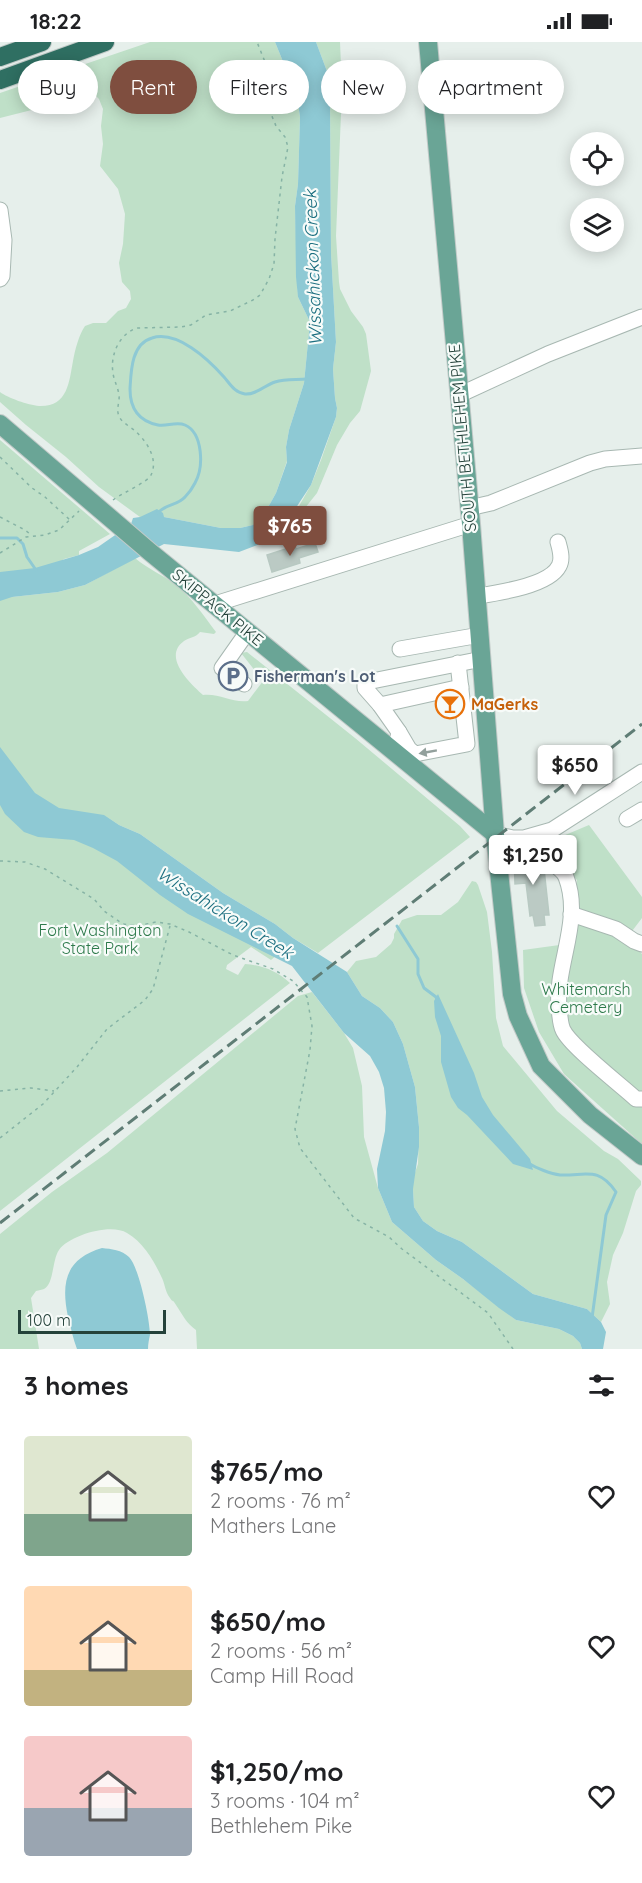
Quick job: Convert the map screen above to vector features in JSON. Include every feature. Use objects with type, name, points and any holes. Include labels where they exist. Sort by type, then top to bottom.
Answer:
[{"type":"highway","points":[[0,57],[42,42]]},
{"type":"highway","points":[[0,80],[105,42]]},
{"type":"main road","name":"SOUTH BETHLEHEM PIKE","points":[[428,42],[477,596],[495,834],[508,966],[513,994],[523,1026],[541,1066],[590,1114],[642,1156]]},
{"type":"main road","name":"SKIPPACK PIKE","points":[[0,424],[150,552],[495,834]]},
{"type":"main road","points":[[457,804],[481,798],[488,793],[492,785]]},
{"type":"street","points":[[0,210],[4,240],[0,279]]},
{"type":"street","points":[[459,394],[548,354],[642,317]]},
{"type":"street","points":[[215,604],[470,516],[491,503],[598,461],[642,456]]},
{"type":"street","points":[[477,596],[530,585],[548,576],[559,568],[561,561],[558,543]]},
{"type":"street","points":[[244,684],[222,668],[248,631]]},
{"type":"street","points":[[400,649],[480,635]]},
{"type":"street","points":[[482,659],[367,682],[365,688],[415,754],[489,742]]},
{"type":"street","points":[[458,663],[467,744]]},
{"type":"street","points":[[380,705],[461,687]]},
{"type":"street","points":[[395,753],[399,732]]},
{"type":"street","points":[[495,834],[513,838],[531,837],[552,830],[642,772]]},
{"type":"street","points":[[627,819],[642,810]]},
{"type":"street","points":[[531,837],[541,854],[565,874],[571,898],[568,944],[562,958],[557,991],[563,1031],[577,1047],[636,1099],[642,1099]]},
{"type":"street","points":[[571,914],[616,929],[642,944]]},
{"type":"path","points":[[110,503],[126,491],[147,481],[153,466],[152,454],[146,444],[136,431],[120,419],[118,414],[118,389],[113,376],[112,362],[119,343],[131,330],[137,328],[191,325],[206,315],[240,307],[260,295],[274,264],[282,177],[288,147],[285,137],[271,117],[264,95],[266,68],[258,42]]},
{"type":"path","points":[[0,457],[70,521]]},
{"type":"path","points":[[0,553],[26,537],[45,535],[58,530],[70,521],[83,506]]},
{"type":"path","points":[[0,517],[25,530],[31,536]]},
{"type":"path","points":[[0,861],[25,862],[45,869],[94,899],[104,911],[123,924],[137,926],[156,922],[170,924],[233,955],[286,975],[303,992],[309,1002],[312,1037],[295,1129],[300,1148],[354,1218],[389,1237],[480,1306],[488,1313],[513,1349]]},
{"type":"path","points":[[0,1138],[37,1110],[106,1029],[145,999],[153,989],[170,924]]},
{"type":"path","points":[[0,1091],[31,1088],[55,1091]]},
{"type":"green space","points":[[150,42],[275,42],[282,60],[209,60],[209,114],[300,114],[300,117],[295,206],[298,297],[310,322],[304,383],[289,430],[286,447],[287,461],[276,493],[266,511],[253,525],[221,528],[164,517],[140,517],[99,487],[0,402],[0,392],[24,403],[39,406],[56,402],[68,385],[76,347],[85,326],[93,323],[106,323],[118,311],[126,308],[131,299],[130,291],[122,282],[119,263],[125,214],[118,189],[100,166],[103,144],[101,126],[103,109],[98,98],[97,60]]},
{"type":"green space","points":[[316,42],[340,42],[341,60],[323,60]]},
{"type":"green space","points":[[18,87],[18,113],[0,118],[0,93]]},
{"type":"green space","points":[[330,114],[341,114],[336,236],[339,282],[351,311],[366,334],[371,371],[360,411],[337,445],[317,493],[305,508],[299,506],[321,460],[337,408],[333,369],[336,342],[331,253]]},
{"type":"green space","name":"Fort Washington State Park","points":[[0,440],[110,534],[79,551],[79,555],[64,559],[12,597],[58,592],[85,585],[135,558],[182,590],[216,632],[214,634],[200,632],[184,641],[178,647],[176,654],[180,670],[203,695],[248,701],[263,681],[241,653],[247,652],[355,738],[460,826],[470,837],[318,953],[223,893],[140,834],[119,825],[104,815],[290,944],[271,960],[251,947],[227,965],[226,969],[238,975],[245,964],[257,966],[275,972],[290,983],[0,1211]]},
{"type":"green space","name":"Whitemarsh Cemetery","points":[[589,825],[642,897],[642,918],[626,939],[642,954],[642,1144],[564,1074],[539,1032],[524,988],[523,950],[574,943],[577,880],[544,849],[551,841]]},
{"type":"green space","points":[[472,881],[478,885],[487,912],[496,1018],[503,1046],[557,1111],[604,1151],[618,1159],[641,1181],[613,1255],[607,1282],[610,1304],[601,1322],[587,1309],[533,1294],[462,1242],[437,1231],[423,1221],[414,1207],[413,1178],[418,1164],[419,1127],[415,1087],[403,1044],[393,1022],[380,1008],[362,996],[347,972],[356,961],[376,957],[391,944],[402,920],[417,915],[441,915],[458,902]]},
{"type":"green space","points":[[312,992],[353,1048],[362,1086],[364,1137],[378,1188],[392,1222],[436,1260],[516,1320],[559,1329],[573,1336],[582,1349],[197,1349],[196,1330],[187,1322],[168,1296],[155,1264],[147,1252],[127,1233],[111,1229],[81,1235],[59,1250],[50,1282],[44,1289],[36,1291],[31,1298],[39,1349],[0,1349],[0,1234],[52,1192],[107,1153],[298,996]]},
{"type":"water","name":"Wissahickon Creek","points":[[275,42],[316,42],[323,60],[321,114],[330,114],[331,253],[336,342],[333,369],[337,408],[336,417],[311,485],[276,538],[239,552],[164,544],[85,585],[58,592],[12,597],[0,601],[0,572],[35,568],[79,555],[98,547],[131,524],[133,518],[157,509],[163,513],[164,517],[221,528],[240,528],[253,525],[266,511],[276,493],[287,462],[286,447],[289,430],[304,383],[310,322],[298,297],[295,206],[298,184],[300,114],[309,114],[309,60],[282,60]]},
{"type":"water","name":"Wissahickon Creek","points":[[0,747],[35,793],[59,808],[104,815],[119,825],[140,834],[223,893],[347,972],[362,996],[380,1008],[393,1022],[403,1044],[415,1087],[419,1127],[419,1147],[413,1189],[414,1207],[423,1221],[437,1231],[462,1242],[533,1294],[587,1309],[601,1322],[606,1332],[603,1349],[582,1349],[573,1336],[559,1329],[516,1320],[436,1260],[392,1222],[378,1188],[377,1169],[385,1131],[384,1088],[379,1072],[370,1056],[344,1033],[292,966],[188,914],[117,861],[93,848],[74,840],[38,837],[24,832],[5,814],[0,805]]},
{"type":"water","points":[[438,994],[474,1073],[482,1097],[493,1115],[530,1159],[533,1170],[513,1164],[458,1108],[451,1097],[441,1062],[441,1036],[435,1017],[434,1001]]},
{"type":"water","points":[[102,1248],[123,1253],[133,1263],[148,1318],[150,1335],[148,1349],[77,1349],[66,1305],[68,1274],[80,1259]]},
{"type":"building","points":[[315,543],[318,552],[299,558],[300,563],[272,572],[267,555],[295,546],[296,549]]},
{"type":"building","points":[[528,853],[530,862],[535,862],[544,869],[549,915],[544,915],[545,925],[535,926],[533,915],[530,916],[526,883],[515,884],[514,854]]},
{"type":"waterway","points":[[158,513],[186,496],[198,476],[201,460],[198,443],[191,429],[185,425],[151,423],[136,413],[130,389],[132,367],[136,352],[145,341],[162,337],[182,342],[201,355],[233,388],[241,393],[253,393],[279,381],[307,379]]},
{"type":"waterway","points":[[0,538],[17,538],[23,544],[27,557],[36,570]]},
{"type":"waterway","points":[[397,926],[418,959],[418,974],[424,988],[437,1000]]},
{"type":"waterway","points":[[528,1163],[556,1174],[597,1175],[616,1192],[606,1215],[592,1318]]},
{"type":"railway","points":[[0,1223],[642,724]]},
{"type":"place","name":"Fisherman's Lot","points":[[233,676]]},
{"type":"place","name":"MaGerks","points":[[450,704]]}]
